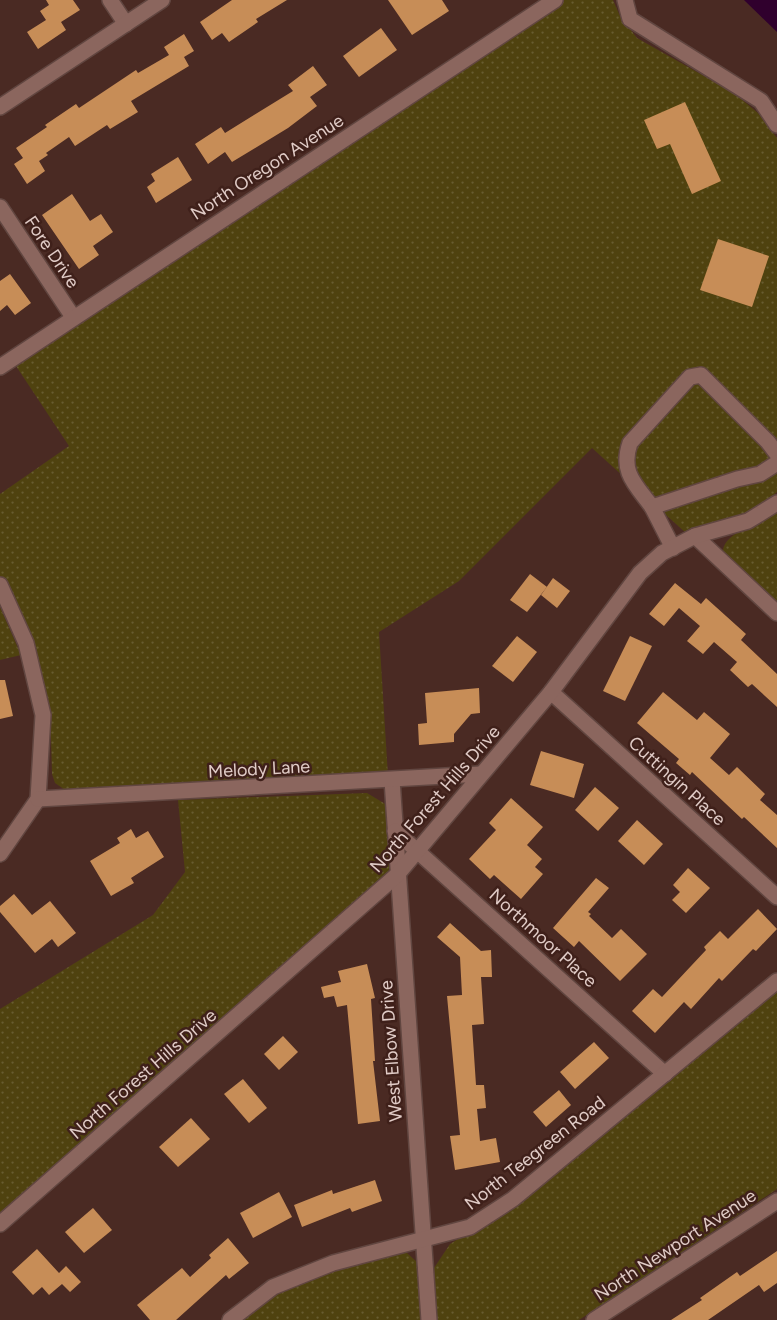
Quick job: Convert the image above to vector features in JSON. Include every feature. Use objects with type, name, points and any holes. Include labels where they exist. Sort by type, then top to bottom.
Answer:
[{"type":"street","points":[[110,0],[126,24]]},
{"type":"street","points":[[0,107],[162,0]]},
{"type":"street","name":"North Oregon Avenue","points":[[0,366],[555,0]]},
{"type":"street","points":[[625,0],[630,19],[761,101],[777,125]]},
{"type":"street","name":"Fore Drive","points":[[0,207],[73,318]]},
{"type":"street","points":[[673,548],[652,506],[627,470],[626,455],[630,443],[690,377],[702,375],[768,442],[777,454]]},
{"type":"street","points":[[652,506],[737,479],[760,474],[777,464]]},
{"type":"street","name":"North Forest Hills Drive","points":[[0,1224],[398,875],[551,692],[640,573],[662,553],[695,536],[748,521],[777,503]]},
{"type":"street","points":[[695,536],[777,613]]},
{"type":"street","points":[[0,585],[26,643],[43,715],[38,800],[0,854]]},
{"type":"street","name":"Cuttingin Place","points":[[551,692],[777,897]]},
{"type":"street","name":"Melody Lane","points":[[38,800],[481,774]]},
{"type":"street","name":"West Elbow Drive","points":[[392,780],[429,1320]]},
{"type":"street","name":"Northmoor Place","points":[[395,831],[666,1074]]},
{"type":"street","name":"North Teegreen Road","points":[[230,1320],[273,1287],[333,1263],[470,1227],[513,1199],[777,981]]},
{"type":"street","name":"North Newport Avenue","points":[[594,1320],[777,1201]]},
{"type":"shaded area","points":[[563,0],[613,0],[620,16],[637,38],[734,93],[758,113],[777,138],[777,492],[758,508],[687,534],[592,448],[459,581],[379,632],[388,776],[68,792],[55,783],[52,774],[51,739],[45,702],[0,579],[0,494],[69,446],[16,366]]},
{"type":"shaded area","points":[[744,0],[777,0],[777,32]]},
{"type":"shaded area","points":[[777,513],[777,605],[723,554],[724,546],[735,534]]},
{"type":"shaded area","points":[[0,607],[21,655],[0,660]]},
{"type":"shaded area","points":[[367,793],[387,805],[390,863],[388,874],[0,1218],[0,1009],[153,915],[185,872],[178,800]]},
{"type":"shaded area","points":[[777,989],[777,1189],[579,1320],[435,1320],[434,1268],[450,1244],[466,1234]]},
{"type":"shaded area","points":[[397,1252],[407,1253],[418,1263],[421,1320],[236,1320],[292,1286],[316,1275]]},
{"type":"building","points":[[46,0],[73,0],[80,10],[61,22],[66,30],[38,49],[27,32],[46,20],[40,11],[49,5]]},
{"type":"building","points":[[232,0],[287,0],[256,19],[258,22],[229,42],[222,33],[212,40],[200,22]]},
{"type":"building","points":[[388,0],[442,0],[449,11],[412,35]]},
{"type":"building","points":[[381,28],[397,50],[359,77],[343,56]]},
{"type":"building","points":[[184,34],[194,51],[184,57],[189,66],[131,101],[138,112],[110,129],[107,125],[75,146],[69,137],[46,153],[48,155],[39,161],[45,171],[27,184],[14,164],[23,158],[16,148],[76,104],[79,108],[136,70],[138,73],[169,55],[164,47]]},
{"type":"building","points":[[313,66],[327,85],[310,97],[317,106],[288,128],[232,162],[225,152],[208,164],[195,144],[221,127],[225,133],[293,91],[288,85]]},
{"type":"building","points":[[685,102],[721,181],[692,194],[670,144],[657,149],[644,120]]},
{"type":"building","points":[[178,157],[192,180],[156,203],[147,187],[155,181],[151,174]]},
{"type":"building","points":[[72,194],[90,221],[101,214],[113,232],[93,246],[99,255],[79,269],[42,215]]},
{"type":"building","points":[[718,239],[769,256],[752,307],[700,290]]},
{"type":"building","points":[[10,274],[31,303],[15,315],[7,305],[0,311],[0,281]]},
{"type":"building","points":[[530,574],[547,587],[527,612],[510,600]]},
{"type":"building","points":[[553,578],[570,591],[557,608],[541,595]]},
{"type":"building","points":[[675,583],[701,604],[706,598],[746,634],[741,640],[777,674],[777,707],[752,684],[748,687],[730,670],[737,662],[714,642],[703,654],[687,641],[700,626],[679,608],[664,626],[649,614]]},
{"type":"building","points":[[517,636],[537,652],[513,682],[492,666]]},
{"type":"building","points":[[630,636],[652,646],[625,701],[603,691]]},
{"type":"building","points":[[0,680],[5,680],[13,716],[0,719]]},
{"type":"building","points":[[479,688],[480,713],[471,714],[454,734],[454,742],[419,745],[418,724],[427,723],[425,693]]},
{"type":"building","points":[[663,692],[697,720],[704,712],[730,734],[710,758],[729,775],[737,767],[765,794],[760,800],[777,815],[777,848],[744,817],[742,819],[692,772],[690,775],[676,763],[679,759],[637,723]]},
{"type":"building","points":[[541,751],[584,764],[574,798],[530,785]]},
{"type":"building","points":[[595,787],[619,808],[598,831],[575,810]]},
{"type":"building","points":[[511,798],[543,827],[527,845],[542,859],[535,867],[543,874],[521,899],[494,875],[490,879],[469,859],[496,830],[489,823]]},
{"type":"building","points":[[637,820],[663,844],[644,865],[618,841]]},
{"type":"building","points":[[131,829],[136,838],[148,831],[164,857],[131,878],[134,883],[111,896],[90,861],[120,843],[117,838]]},
{"type":"building","points":[[688,868],[710,888],[686,913],[672,900],[680,892],[673,885]]},
{"type":"building","points":[[596,878],[609,888],[588,912],[591,914],[589,916],[612,938],[621,929],[647,954],[620,981],[579,941],[574,947],[553,928]]},
{"type":"building","points":[[14,894],[32,915],[50,901],[76,933],[58,947],[52,939],[35,953],[0,912],[0,906]]},
{"type":"building","points":[[758,909],[777,929],[756,951],[753,949],[722,981],[719,978],[691,1009],[684,1002],[655,1033],[632,1011],[653,989],[662,997],[706,950],[704,947],[720,931],[728,939]]},
{"type":"building","points":[[450,923],[481,951],[491,950],[492,977],[481,977],[484,1024],[472,1025],[476,1085],[484,1085],[486,1108],[477,1109],[480,1141],[496,1138],[500,1162],[455,1170],[450,1136],[460,1135],[447,996],[462,995],[460,957],[437,937]]},
{"type":"building","points":[[367,964],[375,998],[371,999],[375,1061],[373,1061],[380,1121],[358,1124],[347,1005],[337,1007],[334,996],[324,998],[321,987],[341,982],[338,971]]},
{"type":"building","points":[[283,1036],[298,1052],[279,1070],[264,1054]]},
{"type":"building","points":[[594,1042],[609,1058],[575,1089],[560,1072]]},
{"type":"building","points":[[243,1079],[267,1108],[249,1123],[224,1094]]},
{"type":"building","points":[[559,1090],[571,1105],[546,1127],[533,1112]]},
{"type":"building","points":[[191,1118],[210,1139],[178,1167],[159,1147]]},
{"type":"building","points":[[375,1180],[382,1201],[352,1212],[350,1208],[302,1227],[294,1205],[332,1190],[333,1194]]},
{"type":"building","points":[[279,1192],[292,1217],[253,1238],[240,1213]]},
{"type":"building","points":[[93,1208],[112,1230],[84,1253],[65,1232]]},
{"type":"building","points":[[228,1238],[249,1263],[229,1279],[226,1275],[176,1320],[150,1320],[137,1305],[182,1268],[190,1277],[211,1258],[209,1255]]},
{"type":"building","points":[[37,1249],[59,1273],[66,1266],[81,1282],[70,1292],[62,1284],[49,1295],[42,1287],[33,1295],[12,1272]]},
{"type":"building","points":[[777,1251],[777,1283],[764,1292],[759,1285],[708,1320],[671,1320],[702,1300],[700,1298],[737,1272],[740,1276]]}]
